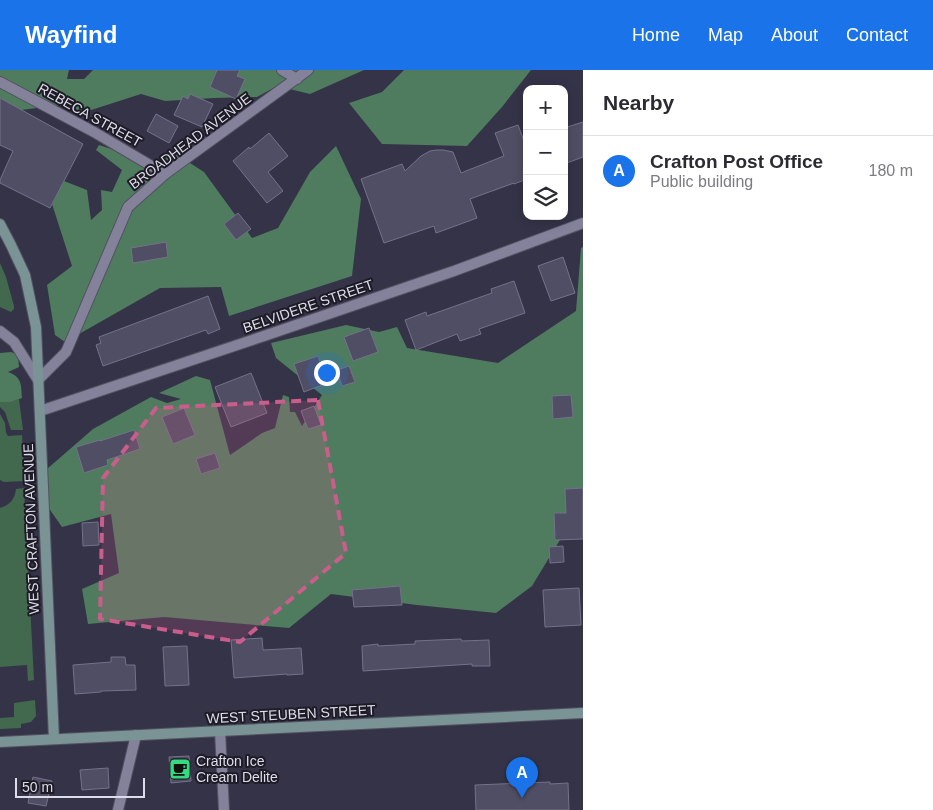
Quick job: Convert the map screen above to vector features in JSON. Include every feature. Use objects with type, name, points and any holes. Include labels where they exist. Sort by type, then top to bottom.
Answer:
[{"type":"main road","points":[[0,224],[25,275],[36,327],[38,380]]},
{"type":"main road","name":"WEST CRAFTON AVENUE","points":[[38,380],[54,739]]},
{"type":"main road","name":"WEST STEUBEN STREET","points":[[0,742],[583,713]]},
{"type":"street","points":[[282,70],[297,78]]},
{"type":"street","name":"BROADHEAD AVENUE","points":[[38,380],[66,352],[128,207],[166,174],[308,70]]},
{"type":"street","name":"REBECA STREET","points":[[0,82],[94,132],[166,174]]},
{"type":"street","name":"BELVIDERE STREET","points":[[40,411],[454,271],[583,223]]},
{"type":"street","name":"WEST CRAFTON AVENUE","points":[[0,331],[14,342],[38,380]]},
{"type":"street","points":[[220,731],[224,810]]},
{"type":"street","points":[[118,810],[136,735]]},
{"type":"highlighted area","points":[[318,400],[346,553],[240,642],[100,619],[103,478],[156,408]]},
{"type":"green space","points":[[0,70],[69,70],[67,79],[84,79],[93,70],[364,70],[310,94],[277,86],[257,97],[165,101],[141,94],[85,112],[60,105],[21,110],[0,98]]},
{"type":"green space","points":[[404,70],[531,70],[502,107],[467,146],[382,144],[349,103],[382,92]]},
{"type":"green space","points":[[99,145],[158,164],[173,152],[204,172],[252,238],[278,228],[310,172],[336,146],[361,199],[352,276],[229,316],[221,287],[160,288],[65,342],[55,335],[47,285],[72,266],[52,204],[64,181],[87,190],[91,220],[102,210],[101,190],[112,192],[122,170],[96,150]]},
{"type":"green space","points":[[583,247],[583,502],[532,586],[496,613],[331,594],[289,628],[164,617],[88,624],[82,589],[119,573],[111,514],[62,527],[48,507],[47,469],[93,429],[151,397],[167,403],[181,399],[159,393],[196,376],[210,380],[230,455],[262,433],[275,428],[283,395],[289,397],[290,412],[295,412],[302,426],[322,395],[276,358],[271,343],[346,325],[379,332],[397,327],[407,348],[498,363],[576,311],[581,248]]},
{"type":"green space","points":[[0,263],[14,306],[11,312],[0,307]]},
{"type":"green space","points":[[11,352],[18,355],[19,367],[8,372],[18,379],[21,385],[22,398],[11,402],[0,402],[0,353]]},
{"type":"green space","points":[[19,399],[23,430],[11,430],[5,412],[0,407],[0,402],[11,402]]},
{"type":"green space","points":[[0,414],[5,423],[8,436],[22,435],[25,481],[4,482],[0,480]]},
{"type":"green space","points":[[24,488],[34,680],[28,681],[27,665],[0,667],[0,508],[11,501],[16,489]]},
{"type":"green space","points":[[35,700],[36,716],[31,722],[21,724],[21,728],[0,729],[0,718],[14,717],[14,703]]},
{"type":"building","points":[[217,70],[240,70],[237,76],[245,79],[236,99],[210,87]]},
{"type":"building","points":[[190,94],[213,104],[202,127],[174,115],[183,96],[188,99]]},
{"type":"building","points":[[0,98],[83,144],[50,208],[0,183],[13,151],[0,145]]},
{"type":"building","points":[[156,114],[178,126],[169,143],[147,131]]},
{"type":"building","points":[[583,122],[583,157],[568,163],[568,130],[568,127]]},
{"type":"building","points":[[518,125],[523,138],[523,181],[470,199],[477,218],[436,233],[434,226],[384,243],[361,179],[402,164],[405,171],[421,156],[436,150],[453,152],[461,173],[504,156],[495,133]]},
{"type":"building","points":[[269,133],[288,156],[268,172],[283,191],[267,203],[233,161]]},
{"type":"building","points":[[238,213],[251,229],[236,240],[224,224]]},
{"type":"building","points":[[166,242],[168,257],[133,263],[131,248]]},
{"type":"building","points":[[563,257],[575,293],[551,301],[538,266]]},
{"type":"building","points":[[514,281],[525,313],[479,329],[481,334],[460,341],[457,334],[416,350],[405,320],[426,312],[427,316],[492,293],[491,289]]},
{"type":"building","points":[[208,296],[220,329],[208,334],[206,330],[103,366],[96,345],[101,343],[99,337]]},
{"type":"building","points":[[369,328],[378,352],[353,361],[344,337]]},
{"type":"building","points":[[318,356],[327,383],[304,392],[294,364]]},
{"type":"building","points":[[349,366],[355,382],[342,386],[337,370]]},
{"type":"building","points":[[251,373],[267,413],[231,427],[215,387]]},
{"type":"building","points":[[571,395],[573,417],[553,419],[552,396]]},
{"type":"building","points":[[314,406],[321,425],[308,429],[301,411]]},
{"type":"building","points":[[184,408],[195,435],[173,444],[162,417]]},
{"type":"building","points":[[134,430],[140,449],[107,460],[108,465],[84,473],[76,447]]},
{"type":"building","points":[[215,453],[220,468],[201,474],[196,459]]},
{"type":"building","points":[[583,488],[583,539],[555,540],[554,513],[566,513],[565,489]]},
{"type":"building","points":[[98,522],[99,545],[83,546],[82,523]]},
{"type":"building","points":[[563,546],[564,562],[550,563],[549,547]]},
{"type":"building","points":[[400,586],[402,605],[354,607],[352,590]]},
{"type":"building","points":[[579,588],[581,625],[545,627],[543,590]]},
{"type":"building","points":[[262,638],[263,650],[301,648],[303,674],[234,678],[231,640]]},
{"type":"building","points":[[461,639],[462,641],[489,640],[490,666],[472,666],[472,664],[363,671],[362,646],[415,644],[415,641]]},
{"type":"building","points":[[187,646],[189,685],[165,686],[163,647]]},
{"type":"building","points":[[111,657],[125,657],[126,665],[135,665],[136,690],[75,694],[73,665],[111,662]]},
{"type":"building","name":"Crafton Ice Cream Delite","points":[[189,756],[191,781],[171,783],[169,757]]},
{"type":"building","points":[[108,768],[109,788],[82,790],[80,770]]},
{"type":"building","points":[[33,777],[52,781],[46,806],[28,803]]},
{"type":"building","points":[[550,782],[550,784],[568,783],[569,810],[476,810],[475,785]]},
{"type":"place","name":"Crafton Ice Cream Delite","points":[[180,769]]},
{"type":"place","name":"Crafton Post Office","points":[[522,798]]}]
